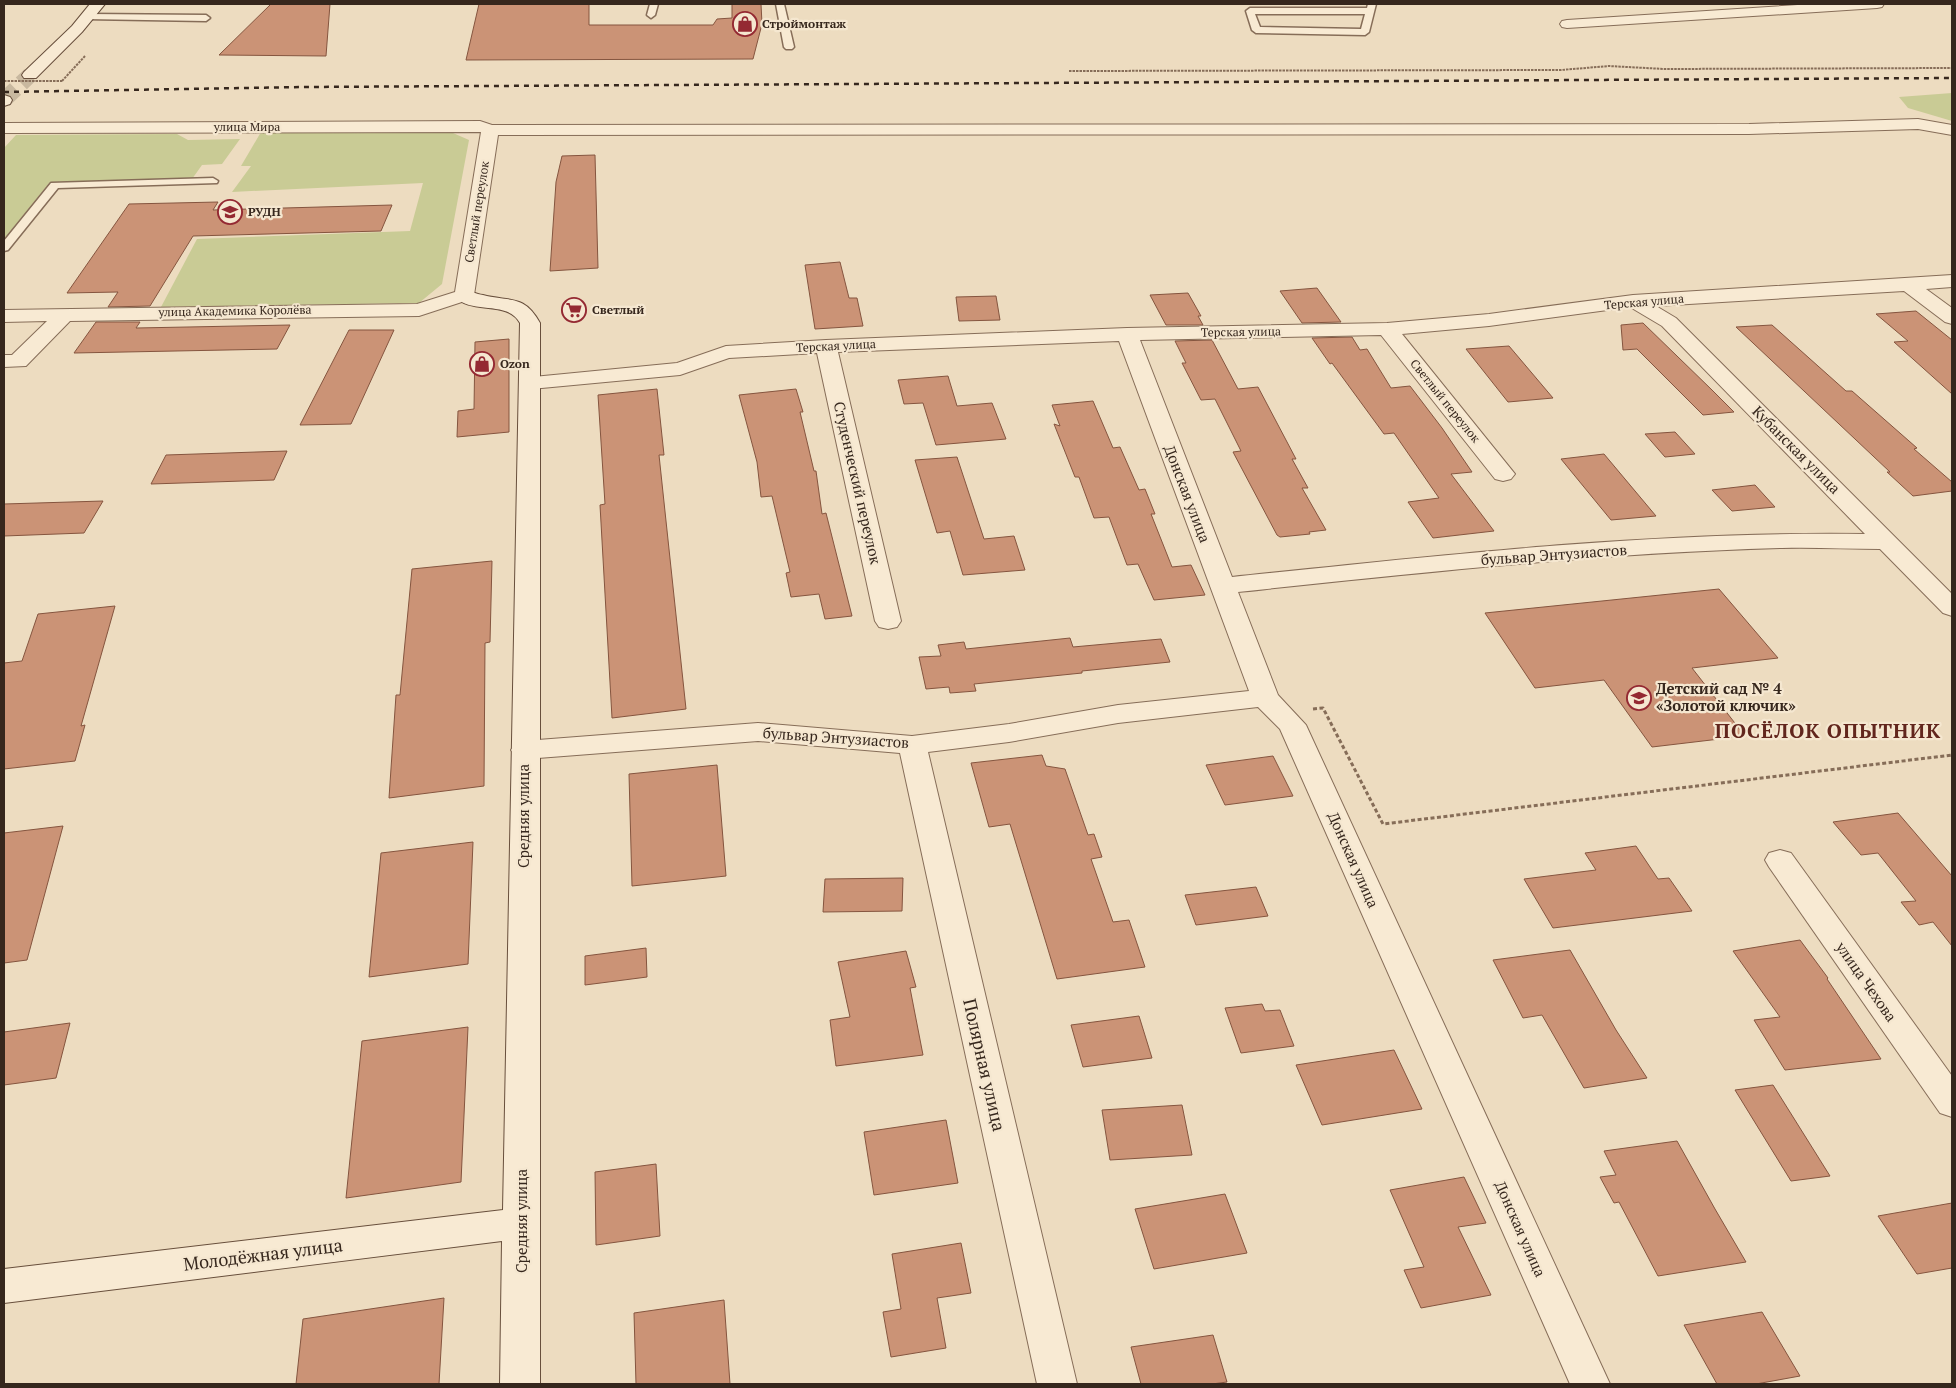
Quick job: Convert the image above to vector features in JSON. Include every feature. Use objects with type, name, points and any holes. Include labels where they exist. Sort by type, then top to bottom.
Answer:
[{"type":"street","points":[[30,75],[88,17],[98,4]]},
{"type":"street","points":[[1567,24],[1877,4]]},
{"type":"street","name":"улица Мира","points":[[4,128],[480,126],[490,130],[1749,129],[1918,124],[1952,130]]},
{"type":"street","name":"Светлый переулок","points":[[464,295],[490,130]]},
{"type":"street","name":"Терская улица","points":[[531,383],[680,369],[726,352],[826,346],[1127,334],[1387,329],[1489,320],[1633,302],[1952,281]]},
{"type":"street","points":[[1908,285],[1952,318]]},
{"type":"street","name":"улица Академика Королёва","points":[[4,316],[419,310],[464,295]]},
{"type":"street","name":"Средняя улица","points":[[464,295],[479,301],[504,304],[524,312],[530,323],[531,383],[524,750],[520,1384]]},
{"type":"street","name":"Кубанская улица","points":[[1633,302],[1669,322],[1952,608]]},
{"type":"street","points":[[4,361],[18,361],[66,314]]},
{"type":"street","name":"Светлый переулок","points":[[1387,329],[1503,474]]},
{"type":"street","name":"Донская улица","points":[[1127,334],[1222,586],[1272,705],[1292,725],[1590,1384]]},
{"type":"street","name":"Студенческий переулок","points":[[826,346],[888,621]]},
{"type":"street","name":"бульвар Энтузиастов","points":[[1222,586],[1352,572],[1583,552],[1782,541],[1887,542]]},
{"type":"street","name":"бульвар Энтузиастов","points":[[524,750],[758,732],[912,745],[1010,733],[1118,714],[1272,705]]},
{"type":"street","name":"Полярная улица","points":[[912,745],[1057,1384]]},
{"type":"street","name":"улица Чехова","points":[[1780,860],[1952,1103]]},
{"type":"street","name":"Молодёжная улица","points":[[4,1286],[522,1223]]},
{"type":"lane","points":[[651,15],[654,4]]},
{"type":"lane","points":[[780,4],[789,48]]},
{"type":"lane","points":[[1371,7],[1365,32],[1256,30],[1250,11],[1371,7]]},
{"type":"lane","points":[[88,17],[206,18]]},
{"type":"lane","points":[[1918,124],[1952,124]]},
{"type":"lane","points":[[4,248],[55,185],[213,181]]},
{"type":"path","points":[[1069,71],[1552,70],[1609,66],[1664,69],[1952,68]]},
{"type":"path","points":[[4,81],[62,81]]},
{"type":"path","points":[[1272,705],[1323,708],[1383,824],[1952,755]]},
{"type":"green space","points":[[1952,93],[1952,121],[1908,108],[1899,97]]},
{"type":"green space","points":[[261,132],[453,133],[469,140],[442,284],[419,303],[161,307],[197,239],[410,231],[423,183],[232,192],[251,166],[241,166]]},
{"type":"green space","points":[[177,134],[188,140],[240,139],[222,164],[202,165],[192,179],[50,182],[4,239],[4,148],[16,135]]},
{"type":"building","points":[[271,4],[330,4],[326,56],[219,55]]},
{"type":"building","points":[[479,4],[589,4],[589,25],[713,25],[717,19],[732,18],[732,4],[761,4],[762,24],[753,59],[466,60]]},
{"type":"building","points":[[595,155],[598,268],[550,271],[556,182],[562,156]]},
{"type":"building","points":[[218,202],[213,210],[392,205],[381,231],[193,236],[150,306],[108,307],[118,292],[67,293],[129,204]]},
{"type":"building","points":[[840,262],[849,298],[857,298],[863,326],[815,329],[805,265]]},
{"type":"building","points":[[1317,288],[1341,322],[1302,323],[1280,291]]},
{"type":"building","points":[[1188,293],[1201,316],[1198,316],[1203,325],[1166,325],[1150,295]]},
{"type":"building","points":[[996,296],[1000,320],[959,321],[956,297]]},
{"type":"building","points":[[1916,311],[1952,340],[1952,394],[1894,342],[1908,341],[1876,314]]},
{"type":"building","points":[[96,322],[140,322],[136,328],[290,325],[277,349],[74,353]]},
{"type":"building","points":[[1643,323],[1734,412],[1703,415],[1637,349],[1623,350],[1621,325]]},
{"type":"building","points":[[1772,325],[1846,391],[1852,391],[1917,448],[1914,449],[1952,482],[1952,491],[1913,496],[1736,327]]},
{"type":"building","points":[[349,330],[394,330],[351,424],[300,425]]},
{"type":"building","points":[[1352,337],[1360,350],[1367,349],[1391,388],[1410,386],[1442,428],[1472,472],[1451,474],[1494,531],[1433,538],[1408,502],[1439,498],[1394,433],[1384,434],[1312,338]]},
{"type":"building","points":[[509,339],[509,432],[457,437],[458,411],[474,409],[475,342]]},
{"type":"building","points":[[1212,340],[1238,389],[1258,387],[1296,459],[1292,459],[1308,488],[1302,488],[1326,530],[1309,532],[1310,534],[1280,537],[1277,535],[1233,452],[1241,451],[1215,399],[1201,400],[1182,363],[1186,363],[1175,341]]},
{"type":"building","points":[[1509,346],[1553,398],[1508,402],[1466,349]]},
{"type":"building","points":[[948,376],[957,406],[992,403],[1006,439],[936,445],[923,403],[904,404],[898,380]]},
{"type":"building","points":[[657,389],[664,455],[659,455],[686,709],[612,718],[600,505],[605,504],[598,395]]},
{"type":"building","points":[[796,389],[803,412],[800,412],[814,471],[816,471],[822,514],[826,513],[852,616],[825,619],[819,594],[791,597],[786,573],[790,572],[772,496],[761,497],[757,462],[739,395]]},
{"type":"building","points":[[1093,401],[1113,448],[1120,447],[1139,490],[1145,489],[1155,514],[1151,514],[1172,567],[1191,565],[1205,595],[1154,600],[1138,564],[1127,565],[1109,517],[1094,518],[1079,477],[1075,477],[1054,424],[1060,426],[1052,405]]},
{"type":"building","points":[[1675,432],[1695,454],[1665,457],[1645,434]]},
{"type":"building","points":[[287,451],[274,480],[151,484],[166,455]]},
{"type":"building","points":[[1604,454],[1656,516],[1611,520],[1561,459]]},
{"type":"building","points":[[957,457],[984,539],[1014,536],[1025,570],[963,575],[950,531],[937,533],[915,460]]},
{"type":"building","points":[[1755,485],[1775,507],[1732,511],[1712,490]]},
{"type":"building","points":[[103,501],[84,533],[4,536],[4,504]]},
{"type":"building","points":[[492,561],[490,642],[485,643],[484,786],[389,798],[396,695],[400,695],[412,569]]},
{"type":"building","points":[[1719,589],[1778,658],[1692,668],[1745,736],[1652,747],[1604,680],[1535,688],[1485,613]]},
{"type":"building","points":[[115,606],[81,726],[85,725],[75,761],[4,769],[4,663],[22,661],[38,614]]},
{"type":"building","points":[[1070,638],[1073,647],[1161,639],[1170,662],[974,684],[976,691],[950,693],[949,687],[926,689],[919,657],[941,656],[938,645],[964,642],[966,649]]},
{"type":"building","points":[[1042,755],[1046,766],[1065,769],[1088,835],[1094,834],[1102,857],[1091,859],[1113,922],[1129,920],[1145,967],[1057,979],[1010,824],[989,827],[971,763]]},
{"type":"building","points":[[1273,756],[1293,796],[1225,805],[1206,765]]},
{"type":"building","points":[[717,765],[726,876],[632,886],[629,774]]},
{"type":"building","points":[[1898,813],[1952,876],[1952,946],[1933,922],[1919,925],[1901,902],[1916,901],[1878,853],[1861,855],[1833,822]]},
{"type":"building","points":[[63,826],[27,960],[4,963],[4,833]]},
{"type":"building","points":[[473,842],[468,964],[369,977],[381,853]]},
{"type":"building","points":[[1636,846],[1658,879],[1669,878],[1692,911],[1553,928],[1524,879],[1596,870],[1585,853]]},
{"type":"building","points":[[903,878],[902,911],[823,912],[825,879]]},
{"type":"building","points":[[1256,887],[1268,916],[1196,925],[1185,895]]},
{"type":"building","points":[[1800,940],[1828,978],[1881,1059],[1785,1070],[1754,1020],[1780,1017],[1733,951]]},
{"type":"building","points":[[646,948],[647,977],[585,985],[585,956]]},
{"type":"building","points":[[1570,950],[1616,1030],[1647,1078],[1584,1088],[1542,1015],[1523,1018],[1493,960]]},
{"type":"building","points":[[906,951],[916,987],[910,988],[923,1055],[836,1066],[830,1020],[850,1017],[838,962]]},
{"type":"building","points":[[1262,1004],[1265,1011],[1280,1010],[1294,1046],[1241,1053],[1225,1008]]},
{"type":"building","points":[[1139,1016],[1152,1058],[1083,1067],[1071,1025]]},
{"type":"building","points":[[70,1023],[56,1078],[4,1085],[4,1032]]},
{"type":"building","points":[[468,1027],[461,1182],[346,1198],[362,1041]]},
{"type":"building","points":[[1394,1050],[1422,1109],[1322,1125],[1296,1065]]},
{"type":"building","points":[[1773,1085],[1830,1176],[1791,1181],[1735,1090]]},
{"type":"building","points":[[1182,1105],[1192,1155],[1110,1160],[1102,1110]]},
{"type":"building","points":[[946,1120],[958,1183],[874,1195],[864,1132]]},
{"type":"building","points":[[1677,1141],[1746,1262],[1658,1276],[1619,1202],[1614,1203],[1600,1177],[1616,1175],[1604,1151]]},
{"type":"building","points":[[656,1164],[660,1236],[596,1245],[595,1172]]},
{"type":"building","points":[[1464,1177],[1486,1223],[1458,1227],[1491,1295],[1421,1308],[1404,1270],[1424,1267],[1390,1190]]},
{"type":"building","points":[[1225,1194],[1247,1253],[1154,1269],[1135,1209]]},
{"type":"building","points":[[1952,1203],[1952,1268],[1917,1274],[1878,1216]]},
{"type":"building","points":[[961,1243],[971,1293],[937,1298],[946,1348],[891,1357],[883,1312],[901,1309],[892,1254]]},
{"type":"building","points":[[444,1298],[439,1384],[296,1384],[303,1319]]},
{"type":"building","points":[[724,1300],[730,1384],[636,1384],[634,1313]]},
{"type":"building","points":[[1762,1312],[1800,1376],[1756,1384],[1717,1384],[1684,1325]]},
{"type":"building","points":[[1213,1335],[1227,1382],[1212,1384],[1141,1384],[1131,1347]]},
{"type":"tunnel","points":[[4,100],[30,75]]},
{"type":"railway","points":[[4,92],[303,87],[1952,78]]},
{"type":"place","name":"Строймонтаж","points":[[745,24]]},
{"type":"place","name":"РУДН","points":[[230,212]]},
{"type":"place","name":"Светлый","points":[[574,310]]},
{"type":"place","name":"Ozon","points":[[482,364]]},
{"type":"place","name":"Детский сад № 4 «Золотой ключик»","points":[[1639,698]]},
{"type":"district","name":"ПОСЁЛОК ОПЫТНИК","points":[[1828,731]]}]
